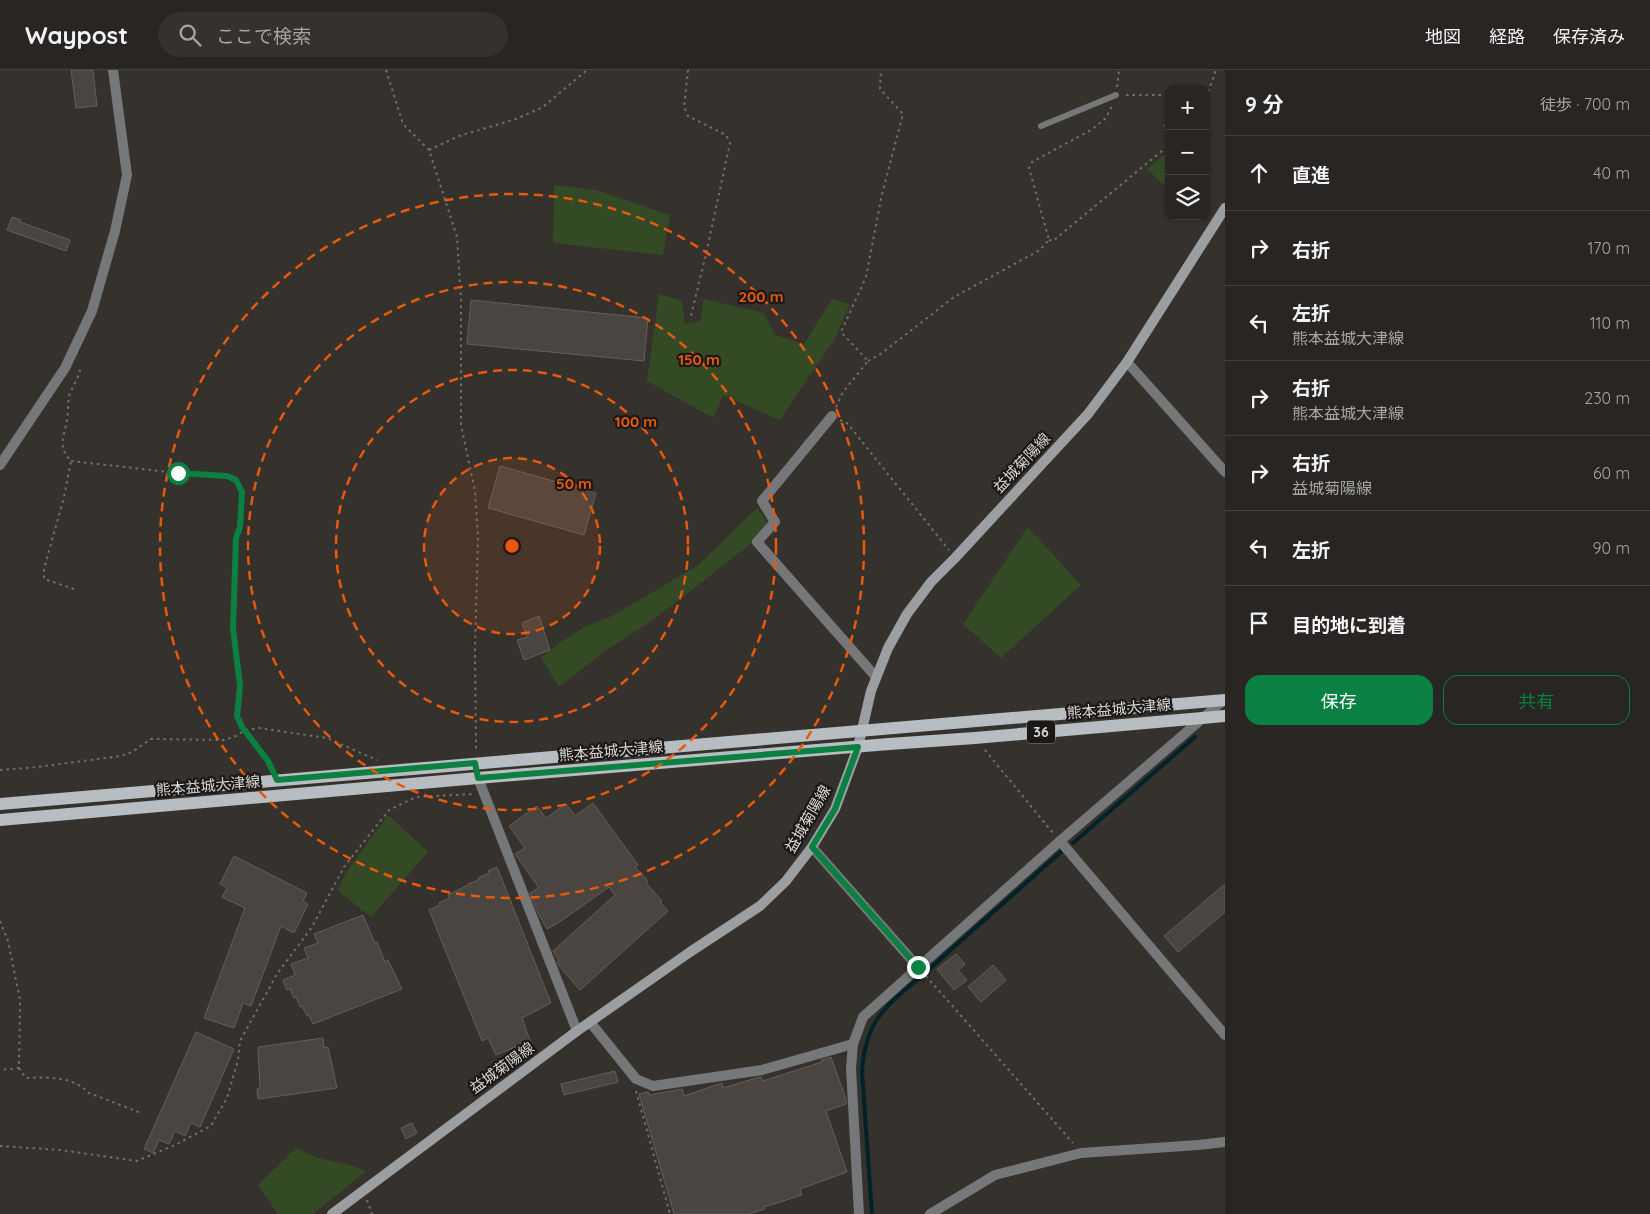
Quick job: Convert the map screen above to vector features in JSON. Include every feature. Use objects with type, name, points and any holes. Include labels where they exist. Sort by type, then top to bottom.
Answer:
[{"type":"main road","name":"益城菊陽線","points":[[332,1214],[577,1031],[760,906],[786,881],[812,847],[835,809],[858,747],[876,677],[888,648],[907,614],[931,582],[1088,414],[1127,362],[1225,208]]},
{"type":"main road","name":"熊本益城大津線","points":[[0,804],[1225,700]]},
{"type":"main road","name":"熊本益城大津線","points":[[0,820],[1225,716]]},
{"type":"street","points":[[0,465],[69,360],[92,311],[115,231],[128,175],[113,70]]},
{"type":"street","points":[[1127,362],[1225,472]]},
{"type":"street","points":[[832,416],[762,500],[774,522],[757,542],[876,677]]},
{"type":"street","points":[[859,1214],[851,1068],[853,1044],[863,1017],[1060,841],[1225,700]]},
{"type":"street","points":[[478,778],[577,1031]]},
{"type":"street","points":[[1060,841],[1225,1035]]},
{"type":"street","points":[[812,847],[918,967]]},
{"type":"street","points":[[590,1022],[636,1079],[653,1086],[762,1070],[853,1044]]},
{"type":"street","points":[[930,1214],[995,1175],[1081,1152],[1225,1142]]},
{"type":"lane","points":[[1042,126],[1116,95]]},
{"type":"path","points":[[386,70],[403,124],[429,150],[457,237],[461,300],[461,425],[475,491],[478,536],[475,763]]},
{"type":"path","points":[[429,150],[459,136],[516,119],[543,107],[587,70]]},
{"type":"path","points":[[688,70],[684,107],[688,116],[726,135],[730,143],[691,316]]},
{"type":"path","points":[[868,361],[841,332],[866,277],[882,194],[903,114],[880,89],[881,70]]},
{"type":"path","points":[[1049,240],[1029,168],[1032,162],[1091,130],[1106,118],[1116,95],[1119,70]]},
{"type":"path","points":[[1210,87],[1216,70]]},
{"type":"path","points":[[1116,95],[1165,95]]},
{"type":"path","points":[[955,558],[847,423],[832,416],[843,392],[868,361],[882,353],[954,296],[1040,250],[1049,240],[1053,241],[1165,148]]},
{"type":"path","points":[[69,360],[80,371],[70,395],[62,442],[64,454],[72,461],[178,473],[227,476],[236,480],[242,492],[240,527],[236,538],[233,628],[240,686],[237,716],[268,761],[277,780]]},
{"type":"path","points":[[72,461],[44,569],[44,578],[74,590]]},
{"type":"path","points":[[0,770],[121,756],[132,752],[152,739],[224,740],[236,736],[245,730],[259,728],[327,738],[378,760]]},
{"type":"path","points":[[975,738],[1060,841]]},
{"type":"path","points":[[0,1146],[60,1150],[137,1162],[211,1126],[227,1098],[238,1060],[240,1041],[277,974],[312,927],[344,866],[389,810],[416,797],[483,793]]},
{"type":"path","points":[[0,921],[8,941],[20,1000],[19,1068],[26,1078],[56,1077],[84,1087],[89,1092],[141,1113]]},
{"type":"path","points":[[918,967],[1081,1152]]},
{"type":"path","points":[[0,1070],[19,1068]]},
{"type":"path","points":[[636,1079],[635,1089],[670,1214]]},
{"type":"green space","points":[[1165,154],[1165,186],[1147,169]]},
{"type":"green space","points":[[554,185],[596,190],[670,215],[663,255],[553,243]]},
{"type":"green space","points":[[659,294],[682,301],[685,324],[700,321],[704,299],[764,313],[775,335],[804,344],[832,299],[850,304],[834,340],[780,420],[723,395],[713,418],[647,381]]},
{"type":"green space","points":[[757,508],[769,524],[752,543],[653,620],[607,650],[559,687],[541,658],[584,627],[612,616],[697,566]]},
{"type":"green space","points":[[1028,527],[1081,585],[1001,658],[963,624]]},
{"type":"green space","points":[[388,815],[428,852],[371,917],[337,890],[350,867]]},
{"type":"green space","points":[[296,1148],[318,1158],[346,1164],[366,1171],[313,1214],[278,1214],[258,1185]]},
{"type":"building","points":[[71,70],[93,70],[97,106],[76,108]]},
{"type":"building","points":[[12,217],[21,220],[20,222],[70,240],[66,251],[7,230]]},
{"type":"building","points":[[471,300],[648,318],[644,361],[467,344]]},
{"type":"building","points":[[500,466],[596,493],[584,535],[488,508]]},
{"type":"building","points":[[539,616],[550,650],[524,660],[517,640],[527,637],[522,623]]},
{"type":"building","points":[[593,803],[638,865],[635,867],[648,881],[646,883],[668,911],[580,990],[559,966],[557,962],[559,961],[553,951],[615,895],[609,887],[547,929],[530,893],[539,888],[515,854],[525,848],[509,826],[537,806],[546,818],[566,804],[575,816]]},
{"type":"building","points":[[234,856],[307,893],[303,901],[308,904],[294,933],[281,926],[251,1006],[243,1003],[234,1028],[204,1018],[245,908],[222,897],[227,888],[220,884]]},
{"type":"building","points":[[497,867],[551,1003],[522,1018],[530,1041],[496,1055],[488,1038],[482,1041],[429,910],[449,898],[448,895],[479,880],[478,878]]},
{"type":"building","points":[[1225,884],[1225,912],[1178,952],[1164,936]]},
{"type":"building","points":[[363,915],[385,962],[388,960],[402,989],[313,1024],[309,1015],[307,1016],[302,1006],[300,1007],[296,997],[294,998],[290,988],[287,990],[283,980],[295,975],[291,964],[308,958],[304,948],[318,943],[314,934]]},
{"type":"building","points":[[956,954],[965,964],[958,970],[967,980],[954,990],[937,969]]},
{"type":"building","points":[[993,965],[1006,980],[981,1002],[968,987]]},
{"type":"building","points":[[196,1032],[234,1049],[200,1127],[191,1123],[185,1136],[175,1131],[169,1144],[159,1140],[153,1153],[144,1149]]},
{"type":"building","points":[[323,1038],[324,1048],[328,1047],[337,1088],[258,1099],[257,1089],[260,1088],[258,1047]]},
{"type":"building","points":[[831,1057],[846,1099],[846,1104],[826,1111],[847,1172],[800,1189],[802,1195],[764,1207],[765,1209],[749,1214],[674,1214],[639,1094],[648,1092],[649,1095],[682,1089],[684,1096],[722,1083],[723,1088],[761,1077],[763,1081],[822,1062],[821,1060]]},
{"type":"building","points":[[615,1071],[618,1082],[564,1095],[561,1084]]},
{"type":"building","points":[[412,1123],[417,1133],[406,1139],[401,1128]]},
{"type":"waterway","points":[[1073,843],[1195,737]]},
{"type":"waterway","points":[[927,971],[1063,850]]},
{"type":"waterway","points":[[872,1214],[862,1072],[864,1055],[867,1041],[878,1018],[894,999],[918,979]]},
{"type":"route","points":[[178,473],[227,476],[236,480],[242,492],[240,527],[236,538],[233,628],[240,686],[237,716],[242,727],[268,761],[277,780],[475,763],[478,778],[858,747],[835,809],[812,847],[918,967]]}]
